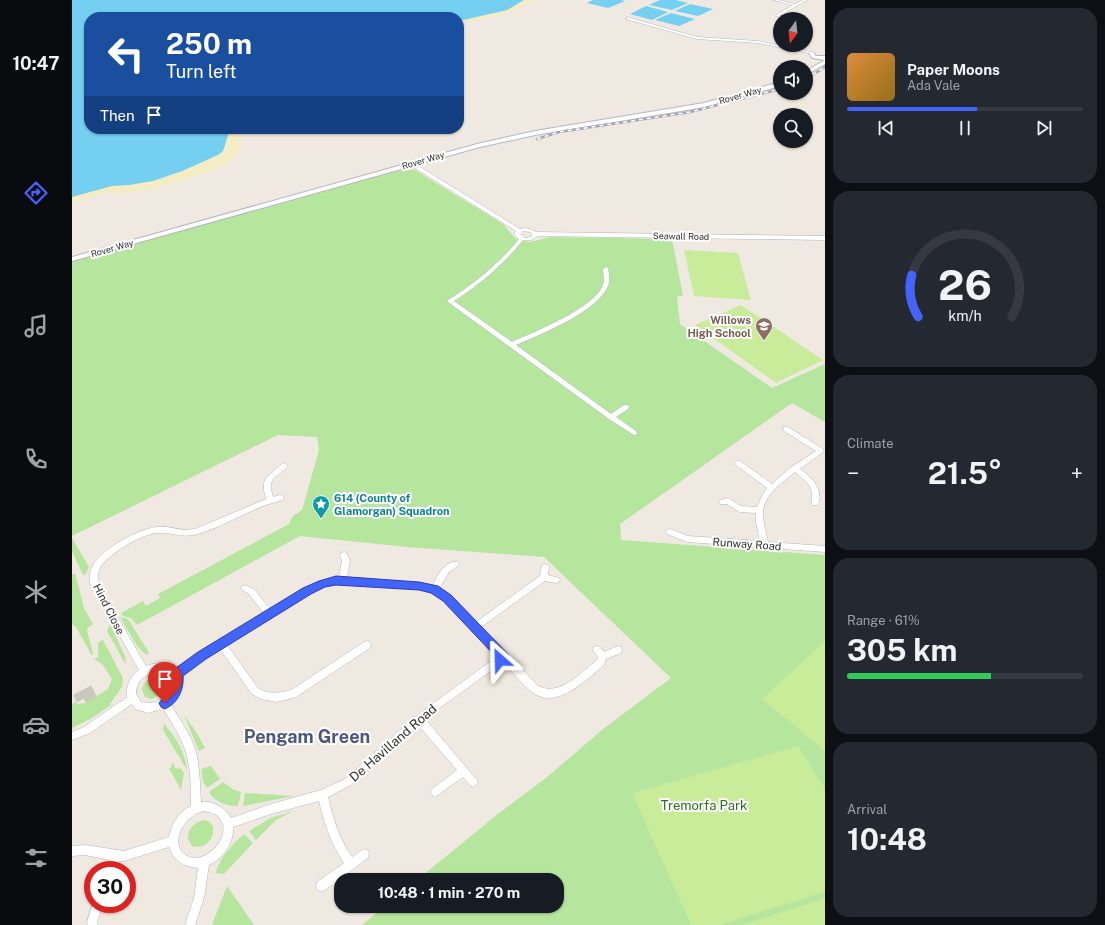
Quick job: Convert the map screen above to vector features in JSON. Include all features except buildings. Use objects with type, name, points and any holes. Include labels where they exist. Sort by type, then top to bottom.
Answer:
[{"type":"street","points":[[775,0],[795,5]]},
{"type":"street","points":[[784,12],[805,0]]},
{"type":"street","points":[[627,18],[694,37],[712,40],[758,42],[825,58]]},
{"type":"street","points":[[815,55],[825,53]]},
{"type":"street","points":[[815,55],[819,60],[819,65]]},
{"type":"street","points":[[813,69],[825,62]]},
{"type":"street","name":"Rover Way","points":[[72,259],[502,139],[692,107],[724,100],[773,86]]},
{"type":"street","points":[[412,164],[520,231],[529,230],[536,234],[535,237],[531,239],[521,239],[516,234],[520,231]]},
{"type":"street","name":"Seawall Road","points":[[536,234],[825,238]]},
{"type":"street","points":[[521,239],[514,249],[490,273],[450,300],[634,433]]},
{"type":"street","points":[[511,345],[582,309],[599,297],[606,284],[606,269]]},
{"type":"street","points":[[611,417],[626,407]]},
{"type":"street","points":[[766,545],[760,510],[761,502],[771,487],[821,451],[786,429]]},
{"type":"street","points":[[738,463],[771,487]]},
{"type":"street","points":[[270,500],[266,487],[267,480],[284,466]]},
{"type":"street","points":[[795,469],[812,484],[817,498],[815,503]]},
{"type":"street","name":"Hind Close","points":[[144,670],[94,583],[94,570],[99,562],[108,554],[146,533],[163,529],[180,533],[197,531],[217,525],[270,500],[280,498]]},
{"type":"street","points":[[723,502],[728,501],[740,508],[760,510]]},
{"type":"street","name":"Runway Road","points":[[670,532],[686,539],[825,549]]},
{"type":"street","points":[[343,580],[346,561],[344,555]]},
{"type":"street","points":[[434,590],[446,570],[455,564]]},
{"type":"street","points":[[544,578],[545,567]]},
{"type":"street","points":[[475,627],[544,578],[556,580]]},
{"type":"street","points":[[177,674],[221,644],[316,587],[328,582],[343,580],[419,586],[434,590],[447,598],[535,690],[549,695],[554,695],[562,691],[600,662],[600,653],[618,650]]},
{"type":"street","points":[[245,588],[251,591],[269,614]]},
{"type":"street","points":[[221,644],[255,691],[261,695],[277,698],[293,694],[367,645]]},
{"type":"street","name":"De Havilland Road","points":[[228,824],[271,808],[336,789],[354,778],[419,719],[446,697],[504,658]]},
{"type":"street","points":[[158,666],[165,666],[172,669],[177,674],[178,685],[176,692],[165,703],[158,706],[143,707],[137,705],[132,699],[131,689],[133,683],[144,670],[158,666]]},
{"type":"street","points":[[72,736],[88,730],[132,699]]},
{"type":"street","points":[[165,703],[187,741],[192,754],[196,808]]},
{"type":"street","points":[[419,719],[473,782]]},
{"type":"street","points":[[435,792],[464,771]]},
{"type":"street","points":[[322,794],[332,831],[343,853],[351,864]]},
{"type":"street","points":[[204,806],[213,807],[220,810],[225,816],[228,824],[228,833],[226,842],[213,857],[195,863],[180,858],[176,852],[173,842],[176,827],[181,819],[196,808],[204,806]]},
{"type":"street","points":[[72,851],[85,850],[116,856],[133,854],[173,842]]},
{"type":"street","points":[[321,886],[364,854]]},
{"type":"street","points":[[114,861],[116,856]]},
{"type":"street","points":[[190,925],[199,898],[204,861]]},
{"type":"street","points":[[93,925],[92,922],[95,913]]},
{"type":"green space","name":"Tremorfa Park","points":[[410,169],[415,170],[503,224],[515,238],[521,241],[530,242],[550,237],[672,239],[683,296],[677,296],[680,324],[772,388],[825,364],[825,422],[792,403],[620,524],[621,540],[825,555],[825,925],[362,925],[377,913],[564,913],[564,873],[426,873],[498,814],[546,778],[602,730],[671,678],[544,557],[407,547],[300,536],[137,625],[131,618],[123,616],[121,613],[143,601],[146,606],[160,598],[158,594],[289,524],[293,516],[302,510],[318,454],[319,449],[317,437],[278,435],[72,536],[72,261],[368,177]]},
{"type":"green space","points":[[684,250],[738,253],[751,300],[694,296]]},
{"type":"green space","points":[[741,305],[823,360],[776,383],[695,325]]},
{"type":"green space","points":[[72,538],[89,567],[86,574],[83,575],[72,551]]},
{"type":"green space","points":[[75,573],[84,608],[93,624],[87,631],[93,653],[92,656],[76,627],[72,624],[72,575]]},
{"type":"green space","points":[[120,617],[128,619],[149,653],[146,655],[137,646]]},
{"type":"green space","points":[[110,624],[125,656],[126,665],[107,631]]},
{"type":"green space","points":[[102,640],[123,678],[122,687],[110,704],[111,705],[92,718],[72,728],[72,704],[76,702],[77,704],[85,703],[108,689],[112,679],[103,665],[94,659],[98,657],[98,643]]},
{"type":"green space","points":[[825,641],[825,751],[762,699]]},
{"type":"green space","points":[[160,676],[167,683],[163,693],[152,699],[145,697],[142,690],[144,684],[151,678]]},
{"type":"green space","points":[[184,715],[195,730],[205,748],[199,751]]},
{"type":"green space","points":[[164,724],[179,745],[187,770],[163,730]]},
{"type":"green space","name":"Tremorfa Park","points":[[798,746],[825,789],[825,892],[719,925],[691,925],[632,793]]},
{"type":"green space","points":[[172,763],[174,764],[175,768],[181,769],[184,773],[181,790],[169,768],[171,767]]},
{"type":"green space","points":[[211,766],[220,779],[207,788],[203,781],[201,769]]},
{"type":"green space","points":[[223,782],[234,790],[241,792],[238,806],[230,806],[221,803],[209,792]]},
{"type":"green space","points":[[245,793],[294,796],[243,806]]},
{"type":"green space","points":[[293,811],[276,820],[256,840],[249,831],[271,818]]},
{"type":"green space","points":[[204,820],[208,821],[213,826],[211,839],[205,845],[197,847],[192,846],[188,839],[190,829],[197,822]]},
{"type":"green space","points":[[244,834],[253,843],[224,874],[216,873],[224,856]]},
{"type":"green space","points":[[227,886],[254,925],[212,925]]},
{"type":"green space","points":[[825,898],[825,925],[743,925]]},
{"type":"sand","points":[[514,0],[536,0],[514,11],[497,15],[498,16],[496,17],[464,23],[464,15]]},
{"type":"sand","points":[[207,134],[242,134],[239,153],[232,160],[221,167],[188,179],[128,193],[100,194],[72,204],[72,189]]},
{"type":"water","points":[[72,0],[524,0],[507,10],[464,20],[464,12],[84,12],[84,134],[228,134],[223,151],[218,155],[182,171],[153,181],[112,186],[72,197]]},
{"type":"water","points":[[593,0],[625,1],[608,8],[587,3]]},
{"type":"water","points":[[660,0],[676,0],[688,3],[672,10],[649,5]]},
{"type":"water","points":[[690,4],[713,9],[698,16],[675,11]]},
{"type":"water","points":[[646,6],[668,12],[652,20],[630,14]]},
{"type":"water","points":[[671,13],[695,19],[679,26],[655,20]]},
{"type":"railway","points":[[813,75],[825,67]]},
{"type":"railway","points":[[537,139],[559,132],[690,112],[773,91]]},
{"type":"place","name":"Willows High School","points":[[764,341]]},
{"type":"place","name":"614 (County of Glamorgan) Squadron","points":[[321,519]]},
{"type":"district","name":"Pengam Green","points":[[307,736]]},
{"type":"route","points":[[165,703],[176,692],[178,685],[177,674],[202,656],[307,591],[322,584],[336,580],[419,586],[434,590],[447,598],[485,637],[504,658],[500,660]]}]
